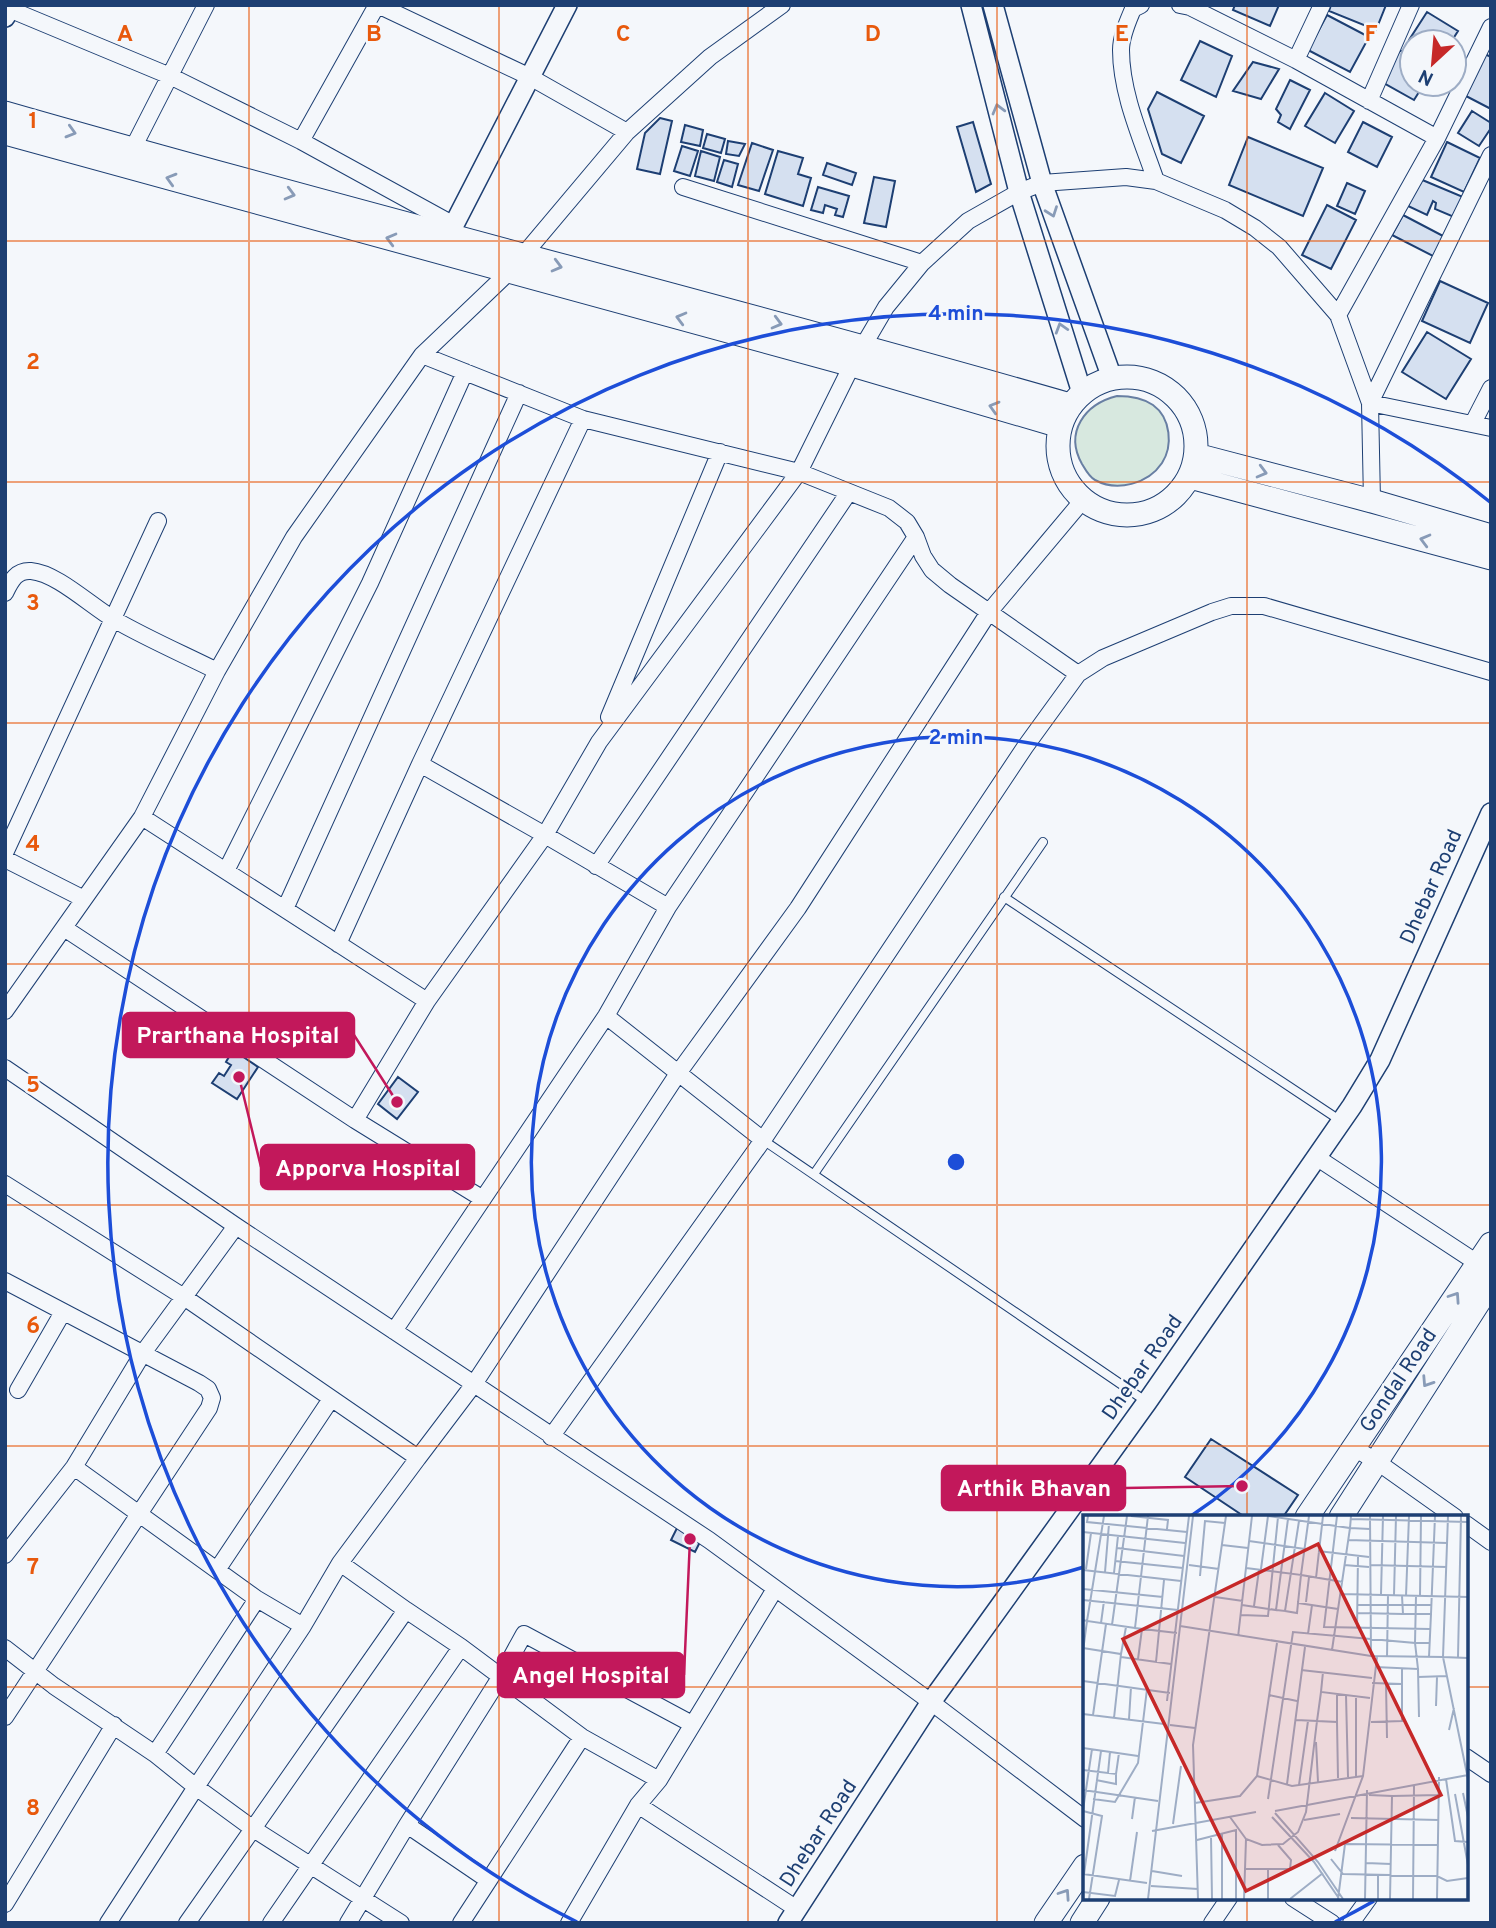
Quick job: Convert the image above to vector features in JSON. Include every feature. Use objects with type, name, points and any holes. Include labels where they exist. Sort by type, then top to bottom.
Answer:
[{"type":"main road","points":[[5,113],[447,238],[516,264],[857,355],[1070,408]]},
{"type":"main road","points":[[5,132],[447,238]]},
{"type":"main road","points":[[1134,377],[1155,383],[1174,395],[1188,412],[1195,433],[1193,466],[1178,494],[1161,507],[1142,515],[1121,516],[1101,511],[1083,500],[1069,485],[1060,467],[1057,446],[1070,408],[1096,384],[1112,378],[1134,377]]},
{"type":"main road","points":[[1193,466],[1372,501],[1491,536]]},
{"type":"main road","points":[[1193,466],[1491,558]]},
{"type":"main road","name":"Gondal Road","points":[[1308,1515],[1484,1268],[1491,1244]]},
{"type":"main road","name":"Gondal Road","points":[[1342,1515],[1491,1283]]},
{"type":"main road","points":[[1046,1923],[1083,1869]]},
{"type":"main road","points":[[1082,1923],[1097,1900]]},
{"type":"street","points":[[132,150],[206,5]]},
{"type":"street","points":[[301,141],[378,5],[530,77],[626,132]]},
{"type":"street","points":[[8,10],[170,76],[301,141],[447,238],[567,5]]},
{"type":"street","points":[[5,1011],[12,988],[64,928],[142,817],[217,671],[294,537],[422,355],[516,264],[626,132],[710,57],[782,5]]},
{"type":"street","points":[[971,5],[1070,408]]},
{"type":"street","points":[[993,5],[1042,183],[1112,378]]},
{"type":"street","points":[[1141,5],[1133,9],[1125,27],[1121,49],[1127,92],[1156,181]]},
{"type":"street","points":[[1180,5],[1190,7],[1296,60],[1437,138]]},
{"type":"street","points":[[1296,60],[1322,5]]},
{"type":"street","points":[[1369,101],[1411,5]]},
{"type":"street","points":[[1338,315],[1437,138],[1491,27]]},
{"type":"street","points":[[1370,403],[1491,155]]},
{"type":"street","points":[[355,1120],[427,1001],[544,835],[599,742],[799,472],[857,355],[886,307],[922,263],[968,221],[1019,192],[1042,183],[1126,177],[1156,181],[1225,210],[1255,228],[1279,247],[1338,315],[1370,403],[1372,501]]},
{"type":"street","points":[[683,187],[922,263]]},
{"type":"street","points":[[422,355],[583,419],[799,472],[889,508],[907,522],[932,570],[1078,674]]},
{"type":"street","points":[[226,871],[370,583],[465,372]]},
{"type":"street","points":[[1473,423],[1491,388]]},
{"type":"street","points":[[285,909],[519,393]]},
{"type":"street","points":[[1370,403],[1491,428]]},
{"type":"street","points":[[338,944],[583,419]]},
{"type":"street","points":[[599,742],[720,452]]},
{"type":"street","points":[[596,866],[849,492]]},
{"type":"street","points":[[108,1923],[303,1626],[340,1563],[474,1384],[679,1072],[798,908],[989,612],[1083,500]]},
{"type":"street","points":[[5,853],[158,521]]},
{"type":"street","points":[[394,1331],[606,1016],[668,907],[916,537]]},
{"type":"street","points":[[5,593],[13,577],[23,571],[35,571],[54,579],[114,620],[217,671]]},
{"type":"street","points":[[551,1437],[764,1140],[1025,747],[1078,674],[1102,659],[1212,612],[1231,606],[1247,605],[1264,606],[1491,672]]},
{"type":"street","points":[[420,764],[668,907]]},
{"type":"street","name":"Dhebar Road","points":[[792,1916],[931,1702],[1147,1402],[1341,1121],[1380,1060],[1491,813]]},
{"type":"street","points":[[142,817],[427,1001]]},
{"type":"street","points":[[5,859],[84,899]]},
{"type":"street","points":[[64,928],[355,1120],[483,1199]]},
{"type":"street","points":[[606,1016],[764,1140]]},
{"type":"street","points":[[5,1087],[9,1070],[236,1226],[709,1540],[931,1702],[1083,1817]]},
{"type":"street","points":[[1316,1157],[1484,1268]]},
{"type":"street","points":[[5,1184],[184,1297],[418,1458]]},
{"type":"street","points":[[7,1550],[74,1467],[142,1353],[236,1226]]},
{"type":"street","points":[[5,1300],[9,1283],[208,1389],[212,1398],[209,1408],[5,1717]]},
{"type":"street","points":[[19,1390],[63,1312]]},
{"type":"street","points":[[217,1570],[331,1399]]},
{"type":"street","points":[[1354,1448],[1452,1515]]},
{"type":"street","points":[[74,1467],[257,1599],[303,1626]]},
{"type":"street","points":[[1468,1525],[1491,1542]]},
{"type":"street","points":[[340,1563],[461,1647],[582,1737],[659,1780]]},
{"type":"street","points":[[569,1923],[638,1805],[659,1780],[775,1589]]},
{"type":"street","points":[[155,1754],[257,1599]]},
{"type":"street","points":[[187,1923],[406,1610]]},
{"type":"street","points":[[348,1923],[501,1676],[524,1634],[692,1724]]},
{"type":"street","points":[[271,1923],[461,1647]]},
{"type":"street","points":[[5,1648],[54,1686],[155,1754],[252,1828],[401,1923]]},
{"type":"street","points":[[5,1904],[11,1882],[114,1725]]},
{"type":"street","points":[[461,1923],[582,1737]]},
{"type":"street","points":[[1468,1759],[1491,1774]]},
{"type":"street","points":[[638,1805],[792,1916]]},
{"type":"street","points":[[407,1825],[488,1880]]},
{"type":"street","points":[[1212,1923],[1228,1900]]},
{"type":"street","points":[[1296,1900],[1332,1923]]},
{"type":"street","points":[[1351,1923],[1367,1900]]},
{"type":"lane","points":[[814,1174],[1043,842]]},
{"type":"lane","points":[[1004,897],[1341,1121]]},
{"type":"lane","points":[[764,1140],[1147,1402]]},
{"type":"shaded area","points":[[1117,396],[1136,398],[1153,405],[1164,417],[1167,425],[1168,449],[1162,463],[1149,476],[1132,484],[1104,484],[1091,477],[1082,464],[1075,441],[1081,421],[1087,413]]},
{"type":"building","points":[[1235,5],[1279,5],[1270,26],[1233,10]]},
{"type":"building","points":[[1331,5],[1386,5],[1376,30],[1329,11]]},
{"type":"building","points":[[1427,12],[1453,28],[1417,28]]},
{"type":"building","points":[[1327,15],[1369,37],[1350,72],[1308,50]]},
{"type":"building","points":[[1200,41],[1232,56],[1216,97],[1181,80]]},
{"type":"building","points":[[1398,54],[1398,91],[1382,82]]},
{"type":"building","points":[[1485,54],[1491,57],[1491,109],[1468,97],[1468,87]]},
{"type":"building","points":[[1253,62],[1279,69],[1261,99],[1233,91]]},
{"type":"building","points":[[1290,80],[1310,90],[1290,129],[1278,122],[1281,115],[1276,109]]},
{"type":"building","points":[[1157,92],[1204,116],[1181,163],[1162,154],[1148,109]]},
{"type":"building","points":[[1325,93],[1354,111],[1335,143],[1305,126]]},
{"type":"building","points":[[1472,111],[1491,123],[1491,128],[1479,146],[1458,133]]},
{"type":"building","points":[[660,118],[672,121],[660,174],[637,169],[645,133]]},
{"type":"building","points":[[973,122],[991,184],[976,192],[957,127]]},
{"type":"building","points":[[1363,122],[1392,137],[1377,167],[1348,152]]},
{"type":"building","points":[[685,125],[703,130],[700,146],[681,142]]},
{"type":"building","points":[[707,134],[725,139],[721,153],[703,148]]},
{"type":"building","points":[[1248,137],[1323,168],[1303,216],[1229,185]]},
{"type":"building","points":[[728,141],[745,144],[739,156],[726,154]]},
{"type":"building","points":[[1447,142],[1480,158],[1464,192],[1431,177]]},
{"type":"building","points":[[752,143],[773,150],[759,191],[738,185]]},
{"type":"building","points":[[682,146],[698,151],[690,176],[674,171]]},
{"type":"building","points":[[701,151],[720,157],[714,181],[695,176]]},
{"type":"building","points":[[778,151],[803,158],[798,174],[811,178],[803,206],[765,194]]},
{"type":"building","points":[[724,160],[738,164],[732,187],[717,182]]},
{"type":"building","points":[[827,163],[856,173],[852,185],[823,175]]},
{"type":"building","points":[[874,177],[895,181],[886,227],[864,223]]},
{"type":"building","points":[[1420,179],[1463,197],[1454,217],[1435,209],[1436,203],[1433,201],[1427,215],[1408,206]]},
{"type":"building","points":[[1347,183],[1365,191],[1355,214],[1337,206]]},
{"type":"building","points":[[818,187],[849,196],[843,217],[835,215],[837,209],[825,205],[823,213],[811,210]]},
{"type":"building","points":[[1327,205],[1356,220],[1331,269],[1302,255]]},
{"type":"building","points":[[1403,215],[1445,237],[1435,257],[1392,235]]},
{"type":"building","points":[[1440,281],[1488,303],[1470,343],[1422,321]]},
{"type":"building","points":[[1427,332],[1471,359],[1446,399],[1402,372]]},
{"type":"building","points":[[233,1050],[258,1067],[237,1099],[212,1083],[219,1073],[224,1076],[231,1065],[226,1062]]},
{"type":"building","points":[[398,1077],[418,1092],[397,1119],[378,1104]]},
{"type":"building","points":[[1211,1439],[1298,1495],[1284,1515],[1242,1515],[1185,1477]]},
{"type":"building","points":[[678,1526],[702,1538],[695,1552],[671,1540]]},
{"type":"place","name":"Apporva Hospital","points":[[239,1077]]},
{"type":"place","name":"Prarthana Hospital","points":[[397,1102]]},
{"type":"place","name":"Arthik Bhavan","points":[[1242,1486]]},
{"type":"place","name":"Angel Hospital","points":[[690,1539]]}]
